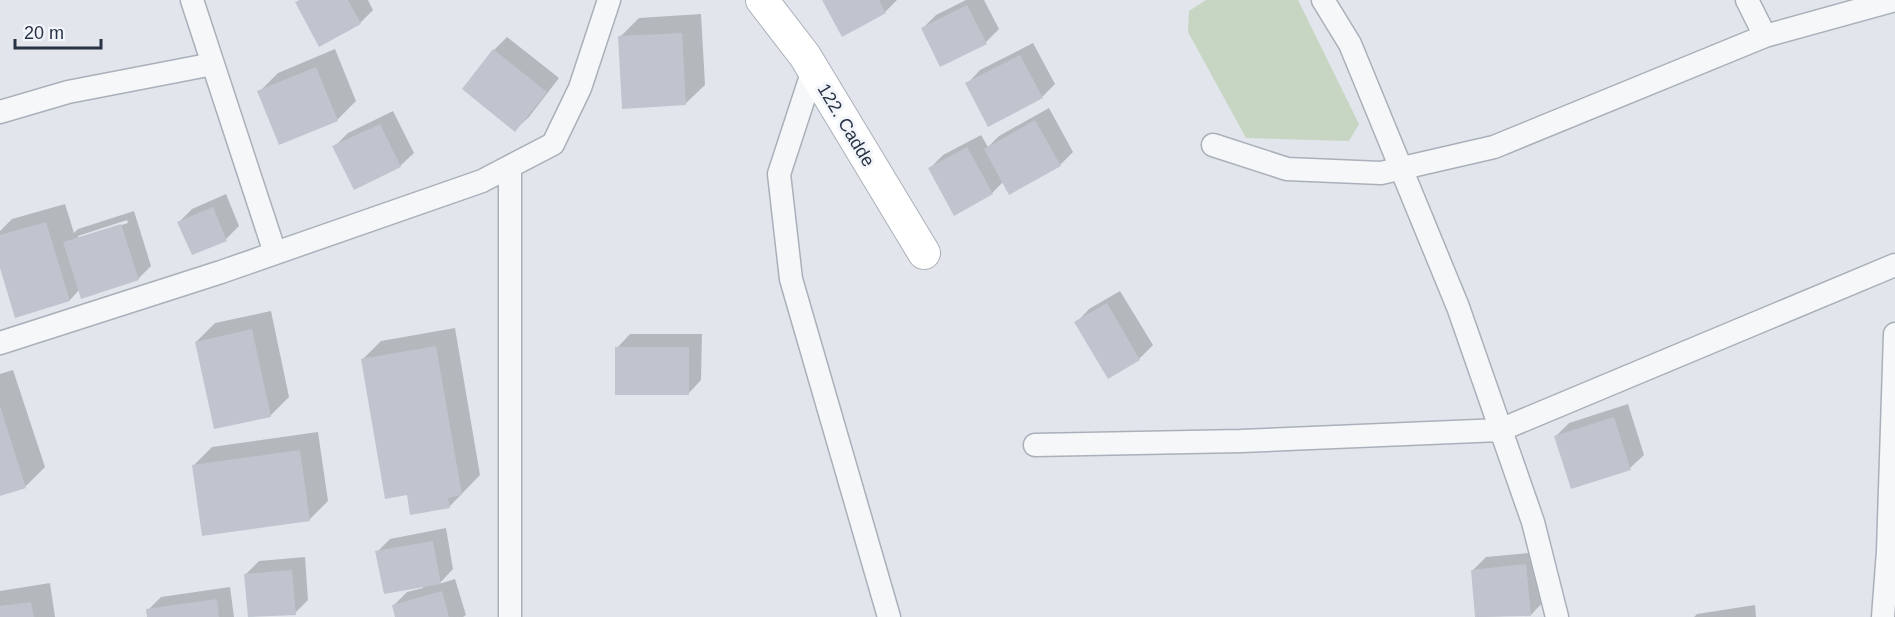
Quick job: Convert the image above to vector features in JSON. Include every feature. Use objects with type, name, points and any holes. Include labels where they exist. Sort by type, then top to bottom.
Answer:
[{"type":"street","points":[[192,0],[275,253]]},
{"type":"street","points":[[0,344],[275,253],[482,181],[554,144],[580,88],[609,0]]},
{"type":"street","name":"122. Cadde","points":[[762,0],[813,70],[924,253]]},
{"type":"street","points":[[1323,0],[1350,44],[1458,307],[1533,522],[1557,617]]},
{"type":"street","points":[[1747,0],[1765,36]]},
{"type":"street","points":[[1213,146],[1287,169],[1380,173],[1494,147],[1765,36],[1895,0]]},
{"type":"street","points":[[0,112],[68,92],[213,64]]},
{"type":"street","points":[[813,70],[779,174],[791,279],[889,617]]},
{"type":"street","points":[[510,167],[510,617]]},
{"type":"street","points":[[1035,445],[1241,441],[1500,430],[1895,265]]},
{"type":"street","points":[[1882,617],[1891,563],[1895,334]]},
{"type":"green space","points":[[1206,0],[1298,0],[1359,124],[1349,141],[1246,138],[1188,32],[1189,11]]},
{"type":"building","points":[[300,0],[348,0],[361,24],[319,47],[295,2]]},
{"type":"building","points":[[822,0],[879,0],[886,13],[842,37]]},
{"type":"building","points":[[967,5],[987,44],[940,67],[921,28]]},
{"type":"building","points":[[682,33],[686,105],[622,109],[618,36]]},
{"type":"building","points":[[493,49],[547,92],[515,132],[462,89]]},
{"type":"building","points":[[1020,55],[1043,98],[988,127],[965,83]]},
{"type":"building","points":[[316,67],[338,121],[279,145],[257,91]]},
{"type":"building","points":[[1035,120],[1061,166],[1009,195],[984,149]]},
{"type":"building","points":[[380,124],[401,167],[354,190],[332,146]]},
{"type":"building","points":[[967,147],[993,194],[954,216],[928,168]]},
{"type":"building","points":[[213,207],[227,241],[192,255],[177,222]]},
{"type":"building","points":[[46,222],[70,301],[15,318],[0,268],[0,235]]},
{"type":"building","points":[[121,224],[139,280],[81,299],[63,242]]},
{"type":"building","points":[[1107,303],[1140,360],[1108,379],[1074,322]]},
{"type":"building","points":[[252,329],[271,417],[214,429],[195,342]]},
{"type":"building","points":[[436,346],[462,495],[448,498],[450,508],[410,515],[407,495],[385,499],[361,359]]},
{"type":"building","points":[[615,347],[689,347],[689,395],[615,395]]},
{"type":"building","points":[[0,406],[26,488],[0,496]]},
{"type":"building","points":[[1614,417],[1631,470],[1571,489],[1554,436]]},
{"type":"building","points":[[300,450],[310,521],[202,536],[192,465]]},
{"type":"building","points":[[433,541],[441,584],[384,594],[375,551]]},
{"type":"building","points":[[1526,564],[1531,616],[1475,617],[1471,570]]},
{"type":"building","points":[[292,570],[296,615],[248,617],[244,574]]},
{"type":"building","points":[[442,591],[449,617],[395,617],[392,605]]},
{"type":"building","points":[[217,599],[219,617],[147,617],[146,609]]},
{"type":"building","points":[[31,602],[34,617],[0,617],[0,606]]}]
